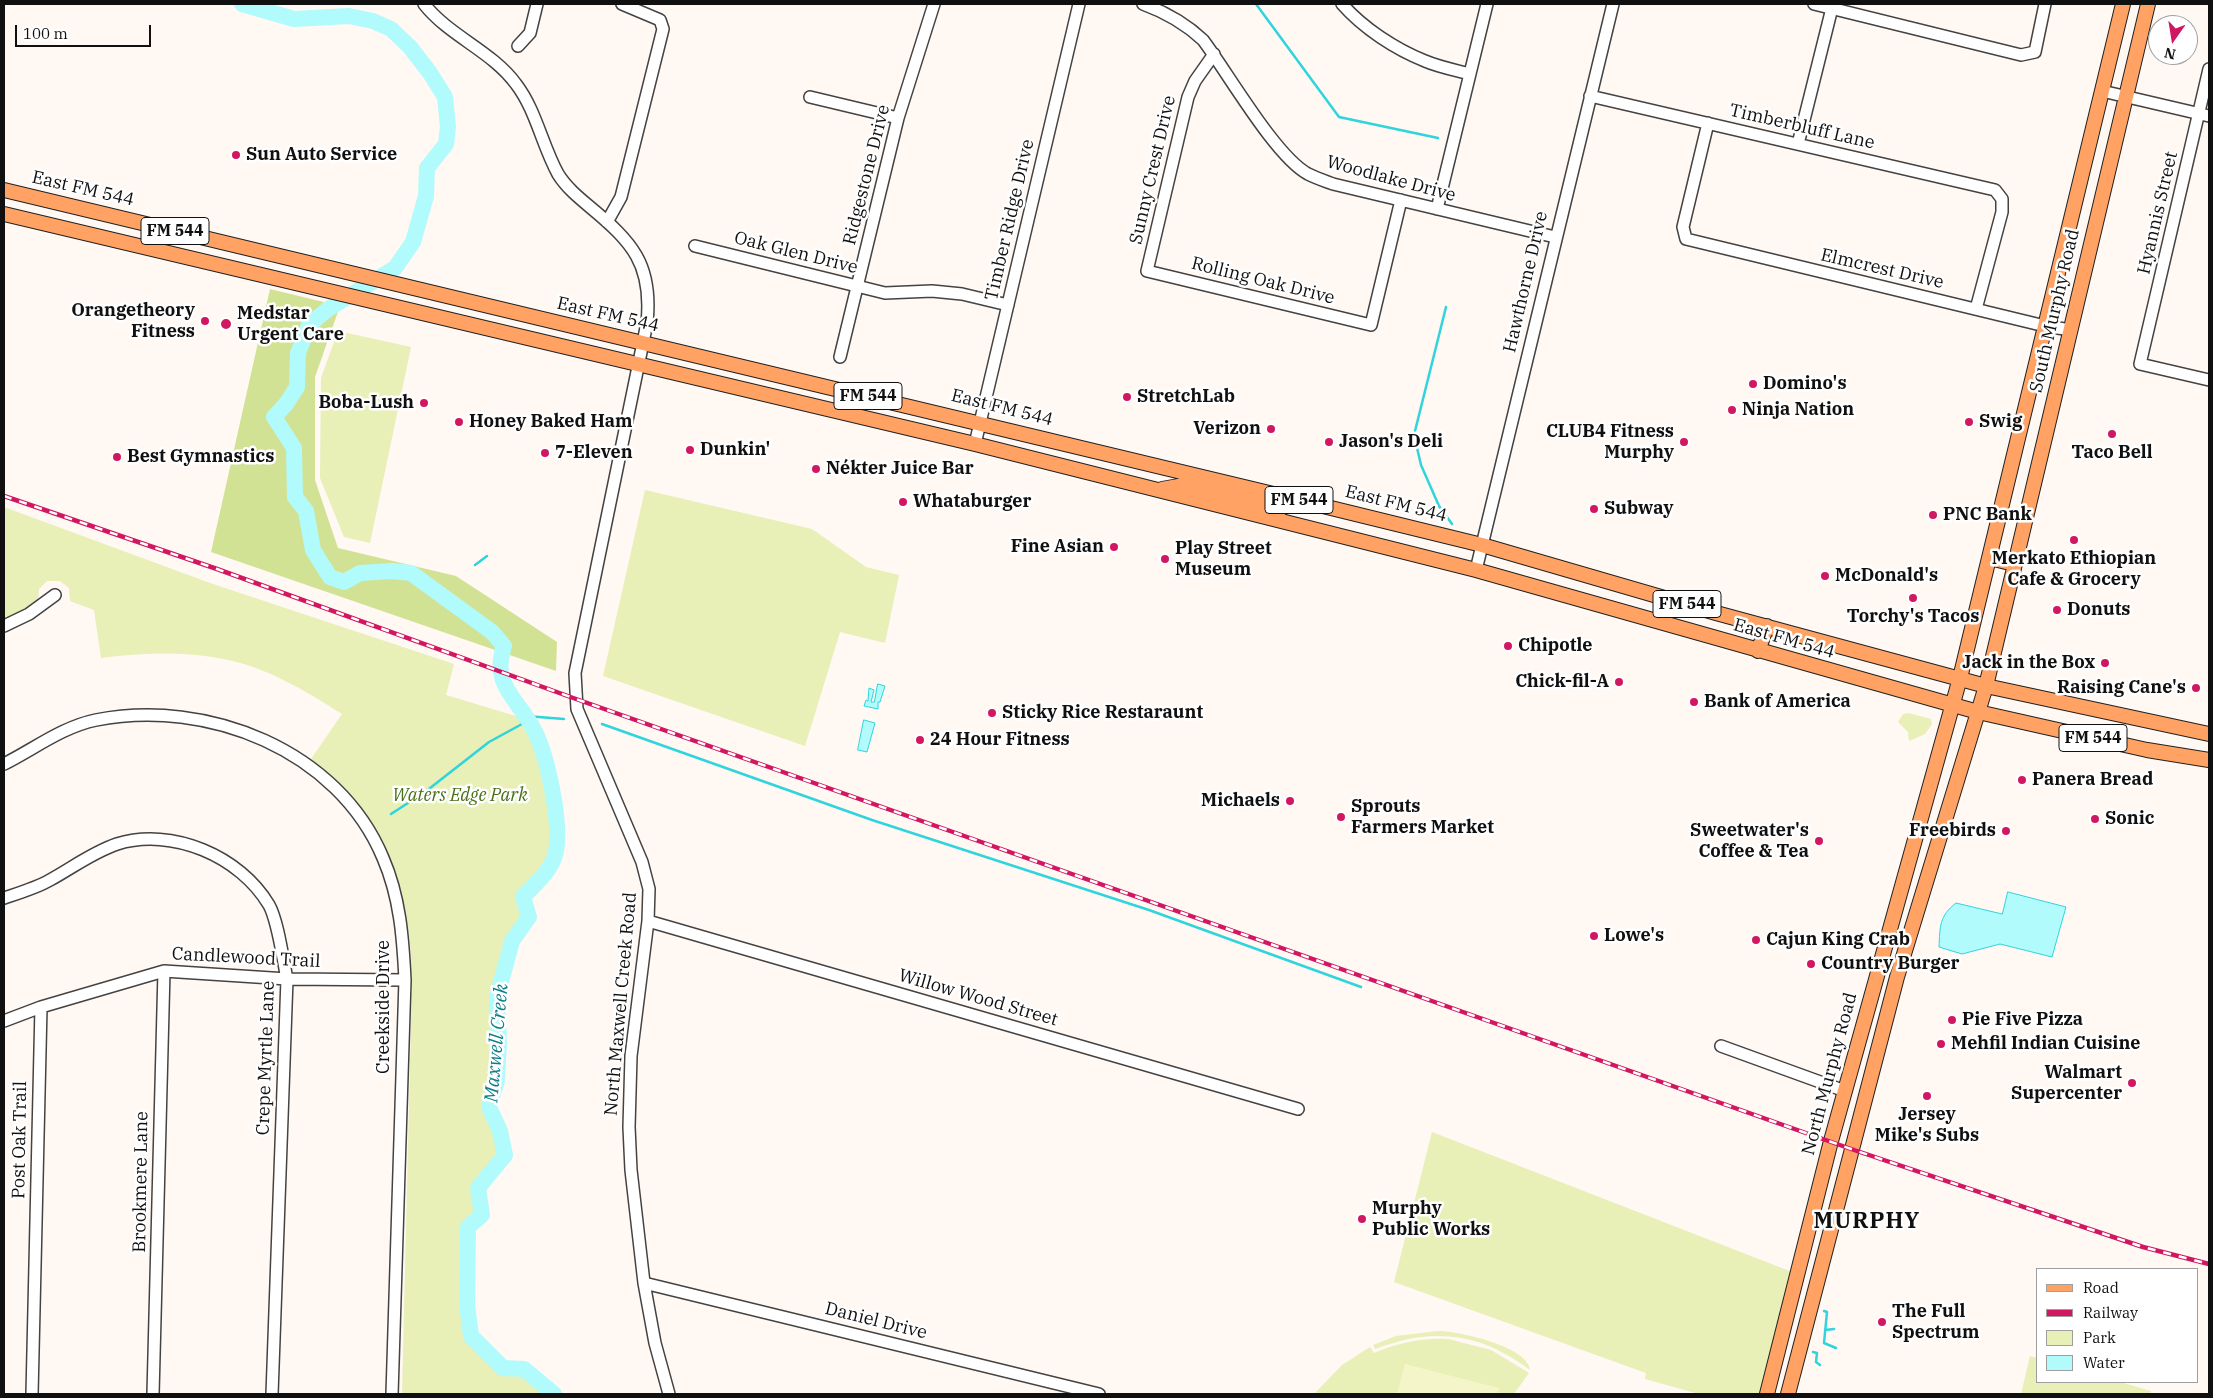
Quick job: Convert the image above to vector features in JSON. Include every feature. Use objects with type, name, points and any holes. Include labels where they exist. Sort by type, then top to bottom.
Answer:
[{"type":"main road","name":"South Murphy Road","points":[[1960,678],[2123,4]]},
{"type":"main road","name":"South Murphy Road","points":[[1986,686],[2148,4]]},
{"type":"main road","name":"East FM 544","points":[[4,190],[980,422],[1482,545],[1986,686]]},
{"type":"main road","name":"East FM 544","points":[[4,214],[975,444],[1476,570],[1952,705]]},
{"type":"main road","points":[[2013,461],[2037,467]]},
{"type":"main road","points":[[1157,490],[1184,486],[1282,508],[1286,496]]},
{"type":"main road","points":[[1990,558],[2014,564]]},
{"type":"main road","points":[[1758,651],[1767,626]]},
{"type":"main road","name":"North Murphy Road","points":[[1767,1394],[1845,1091],[1960,678]]},
{"type":"main road","points":[[1788,1394],[1904,953],[1931,871],[1986,686]]},
{"type":"main road","name":"FM 544","points":[[1986,686],[2209,734]]},
{"type":"main road","name":"FM 544","points":[[1952,705],[2147,750],[2209,760]]},
{"type":"main road","points":[[1884,948],[1904,953]]},
{"type":"street","name":"North Maxwell Creek Road","points":[[424,4],[458,37],[496,64],[516,84],[539,128],[558,174],[569,188],[607,222],[630,246],[640,258],[643,269],[649,304],[575,673],[575,686],[581,718],[642,862],[649,889],[648,921],[629,1094],[631,1170],[644,1283],[669,1394]]},
{"type":"street","points":[[518,46],[530,33],[537,4]]},
{"type":"street","points":[[607,222],[617,207],[625,182],[663,29],[660,20],[622,4]]},
{"type":"street","name":"Ridgestone Drive","points":[[840,357],[898,118],[934,4]]},
{"type":"street","name":"Timber Ridge Drive","points":[[975,444],[1080,4]]},
{"type":"street","name":"Woodlake Drive","points":[[1143,4],[1159,10],[1194,30],[1214,54],[1266,129],[1288,157],[1307,174],[1333,184],[1555,237]]},
{"type":"street","points":[[1342,4],[1356,18],[1401,49],[1425,61],[1470,74]]},
{"type":"street","points":[[1437,209],[1487,4]]},
{"type":"street","name":"Hawthorne Drive","points":[[1476,570],[1555,237],[1613,4]]},
{"type":"street","points":[[1814,4],[2022,55],[2035,52],[2045,4]]},
{"type":"street","points":[[1798,144],[1832,8]]},
{"type":"street","name":"Sunny Crest Drive","points":[[1148,271],[1188,97],[1195,81],[1214,54]]},
{"type":"street","name":"Hyannis Street","points":[[2209,69],[2204,115],[2140,364],[2209,380]]},
{"type":"street","points":[[2102,90],[2204,115]]},
{"type":"street","name":"Timberbluff Lane","points":[[1590,96],[1996,190],[2002,199],[2002,212],[1976,309]]},
{"type":"street","points":[[810,97],[898,118]]},
{"type":"street","name":"Elmcrest Drive","points":[[1708,123],[1683,227],[1686,239],[2045,326],[2071,330]]},
{"type":"street","name":"Rolling Oak Drive","points":[[1148,271],[1371,325],[1401,200]]},
{"type":"street","name":"Oak Glen Drive","points":[[695,246],[885,292],[932,291],[962,294],[1008,305]]},
{"type":"street","points":[[4,626],[29,614],[55,594]]},
{"type":"street","name":"Creekside Drive","points":[[4,764],[61,732],[95,720],[152,716],[190,717],[238,729],[287,752],[323,776],[352,806],[383,857],[396,897],[403,938],[405,980],[392,1394]]},
{"type":"street","name":"Crepe Myrtle Lane","points":[[4,898],[48,882],[87,858],[118,844],[151,840],[195,846],[226,860],[269,906],[287,979],[272,1394]]},
{"type":"street","name":"Willow Wood Street","points":[[648,921],[1298,1109]]},
{"type":"street","name":"Candlewood Trail","points":[[4,1021],[41,1007],[164,971],[287,979],[405,980]]},
{"type":"street","name":"Brookmere Lane","points":[[153,1394],[164,971]]},
{"type":"street","name":"Post Oak Trail","points":[[32,1394],[41,1007]]},
{"type":"street","points":[[1721,1046],[1845,1091]]},
{"type":"street","name":"Daniel Drive","points":[[644,1283],[1081,1392],[1099,1394]]},
{"type":"green space","points":[[270,289],[340,306],[315,377],[315,480],[338,548],[456,576],[557,642],[556,671],[211,552]]},
{"type":"green space","points":[[338,331],[411,347],[370,543],[344,537],[320,478],[321,378]]},
{"type":"green space","points":[[645,490],[812,529],[866,567],[899,575],[885,643],[840,632],[805,746],[603,676]]},
{"type":"green space","name":"Waters Edge Park","points":[[4,507],[210,583],[454,664],[446,695],[529,720],[534,729],[555,796],[554,812],[557,837],[555,856],[546,872],[523,897],[529,917],[512,941],[497,997],[499,1043],[497,1081],[490,1107],[500,1131],[505,1155],[478,1188],[482,1215],[468,1227],[467,1304],[471,1336],[503,1368],[524,1369],[554,1394],[402,1394],[412,981],[411,948],[399,886],[388,858],[374,831],[357,806],[336,782],[311,759],[342,714],[270,674],[224,659],[209,656],[162,654],[101,658],[94,610],[70,601],[69,588],[60,581],[47,581],[39,589],[38,601],[31,609],[4,619]]},
{"type":"green space","points":[[1908,713],[1931,719],[1932,724],[1925,734],[1909,741],[1908,732],[1898,722],[1903,714]]},
{"type":"green space","points":[[1432,1132],[1792,1272],[1761,1394],[1699,1394],[1645,1379],[1646,1373],[1394,1282]]},
{"type":"green space","points":[[1438,1331],[1475,1337],[1505,1347],[1526,1361],[1530,1370],[1493,1348],[1455,1337],[1416,1338],[1375,1349],[1373,1345],[1396,1336]]},
{"type":"green space","points":[[1428,1339],[1448,1339],[1491,1350],[1529,1373],[1514,1394],[1314,1394],[1342,1365],[1370,1347],[1374,1353],[1410,1342]]},
{"type":"green space","points":[[2030,1356],[2036,1358],[2036,1383],[2123,1383],[2151,1391],[2150,1394],[2021,1394]]},
{"type":"green space","points":[[1405,1364],[1499,1388],[1497,1394],[1397,1394]]},
{"type":"water","points":[[878,684],[885,686],[880,702],[878,702],[878,709],[864,706],[866,700],[868,701],[869,688],[874,690],[871,702],[874,702]]},
{"type":"water","points":[[864,720],[875,723],[867,752],[858,750]]},
{"type":"water","points":[[2008,892],[2066,907],[2052,957],[2000,944],[1962,954],[1939,947],[1941,922],[1946,913],[1956,903],[2002,914]]},
{"type":"waterway","name":"Maxwell Creek","points":[[242,4],[294,19],[349,16],[373,21],[391,29],[410,47],[445,97],[448,127],[446,144],[427,168],[426,196],[413,242],[395,268],[328,309],[309,325],[298,353],[297,387],[286,404],[274,417],[294,448],[295,497],[306,511],[313,550],[330,577],[344,582],[360,573],[392,571],[411,573],[492,632],[504,646],[501,659],[503,681],[527,717],[543,754],[552,790],[557,826],[557,842],[555,855],[550,867],[523,897],[529,917],[512,941],[497,997],[499,1043],[497,1081],[489,1107],[500,1131],[505,1155],[478,1188],[482,1215],[468,1227],[467,1304],[471,1336],[503,1368],[524,1369],[554,1394]]},
{"type":"waterway","points":[[1256,4],[1339,117],[1438,138]]},
{"type":"waterway","points":[[1446,307],[1414,435],[1421,465],[1439,506],[1452,524]]},
{"type":"waterway","points":[[475,565],[487,556]]},
{"type":"waterway","points":[[391,814],[425,792],[489,742],[522,724],[526,716],[564,719]]},
{"type":"waterway","points":[[602,724],[872,820],[1149,910],[1361,987]]},
{"type":"waterway","points":[[1824,1311],[1827,1312],[1824,1343],[1836,1348]]},
{"type":"waterway","points":[[1825,1330],[1834,1329]]},
{"type":"waterway","points":[[1813,1352],[1817,1353],[1816,1362],[1820,1365]]},
{"type":"railway","points":[[4,496],[217,569],[576,699],[1854,1150],[2143,1247],[2209,1264]]},
{"type":"place","name":"Sun Auto Service","points":[[236,155]]},
{"type":"place","name":"Orangetheory Fitness","points":[[205,321]]},
{"type":"place","name":"Medstar Urgent Care","points":[[226,324]]},
{"type":"place","name":"Domino's","points":[[1753,384]]},
{"type":"place","name":"StretchLab","points":[[1127,397]]},
{"type":"place","name":"Boba-Lush","points":[[424,403]]},
{"type":"place","name":"Ninja Nation","points":[[1732,410]]},
{"type":"place","name":"Honey Baked Ham","points":[[459,422]]},
{"type":"place","name":"Swig","points":[[1969,422]]},
{"type":"place","name":"Verizon","points":[[1271,429]]},
{"type":"place","name":"Taco Bell","points":[[2112,434]]},
{"type":"place","name":"Jason's Deli","points":[[1329,442]]},
{"type":"place","name":"CLUB4 Fitness Murphy","points":[[1684,442]]},
{"type":"place","name":"Dunkin'","points":[[690,450]]},
{"type":"place","name":"7-Eleven","points":[[545,453]]},
{"type":"place","name":"Best Gymnastics","points":[[117,457]]},
{"type":"place","name":"Nékter Juice Bar","points":[[816,469]]},
{"type":"place","name":"Whataburger","points":[[903,502]]},
{"type":"place","name":"Subway","points":[[1594,509]]},
{"type":"place","name":"PNC Bank","points":[[1933,515]]},
{"type":"place","name":"Merkato Ethiopian Cafe & Grocery","points":[[2074,540]]},
{"type":"place","name":"Fine Asian","points":[[1114,547]]},
{"type":"place","name":"Play Street Museum","points":[[1165,559]]},
{"type":"place","name":"McDonald's","points":[[1825,576]]},
{"type":"place","name":"Torchy's Tacos","points":[[1913,598]]},
{"type":"place","name":"Donuts","points":[[2057,610]]},
{"type":"place","name":"Chipotle","points":[[1508,646]]},
{"type":"place","name":"Jack in the Box","points":[[2105,663]]},
{"type":"place","name":"Chick-fil-A","points":[[1619,682]]},
{"type":"place","name":"Raising Cane's","points":[[2196,688]]},
{"type":"place","name":"Bank of America","points":[[1694,702]]},
{"type":"place","name":"Sticky Rice Restaraunt","points":[[992,713]]},
{"type":"place","name":"24 Hour Fitness","points":[[920,740]]},
{"type":"place","name":"Panera Bread","points":[[2022,780]]},
{"type":"place","name":"Michaels","points":[[1290,801]]},
{"type":"place","name":"Sprouts Farmers Market","points":[[1341,817]]},
{"type":"place","name":"Sonic","points":[[2095,819]]},
{"type":"place","name":"Freebirds","points":[[2006,831]]},
{"type":"place","name":"Sweetwater's Coffee & Tea","points":[[1819,841]]},
{"type":"place","name":"Lowe's","points":[[1594,936]]},
{"type":"place","name":"Cajun King Crab","points":[[1756,940]]},
{"type":"place","name":"Country Burger","points":[[1811,964]]},
{"type":"place","name":"Pie Five Pizza","points":[[1952,1020]]},
{"type":"place","name":"Mehfil Indian Cuisine","points":[[1941,1044]]},
{"type":"place","name":"Walmart Supercenter","points":[[2132,1083]]},
{"type":"place","name":"Jersey Mike's Subs","points":[[1927,1096]]},
{"type":"place","name":"Murphy Public Works","points":[[1362,1219]]},
{"type":"place","name":"The Full Spectrum","points":[[1882,1322]]},
{"type":"district","name":"MURPHY","points":[[1867,1222]]}]
